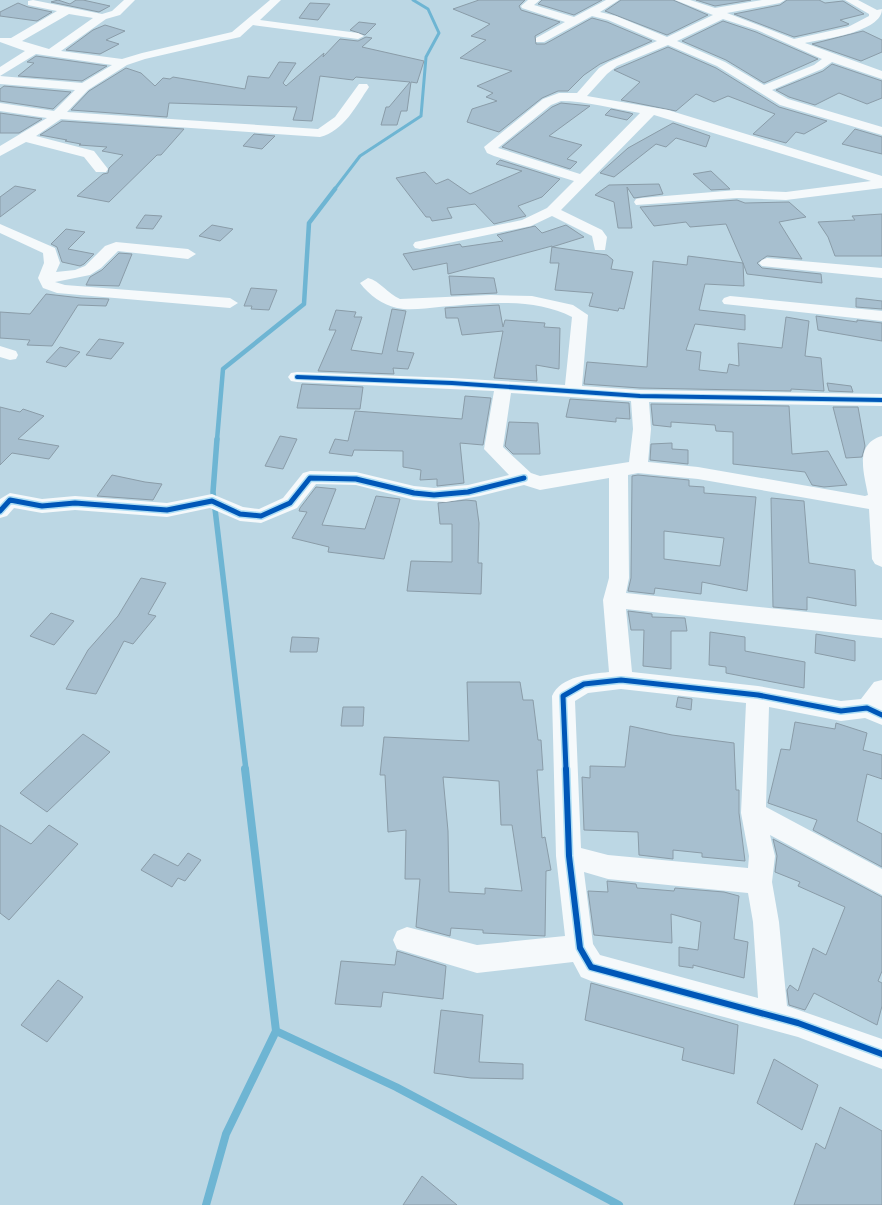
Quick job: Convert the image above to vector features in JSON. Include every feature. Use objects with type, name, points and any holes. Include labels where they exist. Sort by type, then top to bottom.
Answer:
[{"type":"street","points":[[50,53],[102,18],[116,13],[130,0]]},
{"type":"street","points":[[0,152],[58,114],[84,88],[123,63],[142,56],[219,40],[243,31],[276,0]]},
{"type":"street","points":[[535,0],[526,6],[574,21]]},
{"type":"street","points":[[540,40],[614,0]]},
{"type":"street","points":[[680,0],[795,42],[831,58],[882,75]]},
{"type":"street","points":[[580,97],[602,71],[613,64],[668,41],[717,13],[780,0]]},
{"type":"street","points":[[795,42],[851,30],[874,18],[878,12],[850,0]]},
{"type":"street","points":[[32,2],[102,18]]},
{"type":"street","points":[[13,42],[67,10]]},
{"type":"street","points":[[589,12],[612,18],[634,29],[668,41],[721,64],[784,102],[882,131]]},
{"type":"street","points":[[252,22],[358,36]]},
{"type":"street","points":[[243,31],[257,35]]},
{"type":"street","points":[[0,39],[34,50],[123,63]]},
{"type":"street","points":[[0,72],[34,50]]},
{"type":"street","points":[[763,89],[818,67],[831,58]]},
{"type":"street","points":[[0,80],[84,88]]},
{"type":"street","points":[[0,107],[58,114],[225,128],[320,133],[326,131],[336,122],[363,87]]},
{"type":"street","points":[[583,178],[499,153],[492,150],[491,147],[547,102],[559,97],[580,97],[586,100],[622,105],[679,118],[737,138],[792,152],[882,182]]},
{"type":"street","points":[[420,245],[526,223],[552,211],[650,112]]},
{"type":"street","points":[[24,137],[89,154],[101,169]]},
{"type":"street","points":[[641,202],[737,194],[786,196],[882,182]]},
{"type":"street","points":[[552,211],[597,233],[600,237],[600,247]]},
{"type":"street","points":[[0,228],[50,251],[52,263],[46,278],[49,285],[63,290],[230,303]]},
{"type":"street","points":[[46,278],[81,274],[96,264],[110,248],[116,246],[188,254]]},
{"type":"street","points":[[767,263],[882,273]]},
{"type":"street","points":[[368,283],[385,299],[400,304],[480,299],[525,300],[573,309],[580,315],[573,392]]},
{"type":"street","points":[[730,301],[882,316]]},
{"type":"street","points":[[297,377],[640,396],[790,400],[882,400]]},
{"type":"street","points":[[502,387],[493,449],[524,478],[540,483],[629,469],[698,473],[866,503],[878,498]]},
{"type":"street","points":[[621,680],[614,600],[619,578],[629,469],[642,428],[640,396]]},
{"type":"street","points":[[882,442],[874,447],[872,468],[878,498],[882,560]]},
{"type":"street","points":[[3,502],[42,506],[75,503],[167,510],[212,501],[240,514],[261,516],[290,503],[310,478],[325,476],[380,483],[404,492],[434,495],[466,492],[524,478]]},
{"type":"street","points":[[614,600],[882,629]]},
{"type":"street","points":[[882,689],[875,711],[841,711],[758,695],[621,680],[584,684],[563,696],[569,856],[580,948],[590,967],[798,1023],[882,1054]]},
{"type":"street","points":[[758,695],[753,813],[762,856],[759,882],[766,922],[774,1017]]},
{"type":"street","points":[[753,813],[882,883]]},
{"type":"street","points":[[569,856],[608,867],[759,882]]},
{"type":"street","points":[[407,940],[476,959],[580,948]]},
{"type":"building","points":[[58,0],[70,4],[76,0],[83,0],[110,6],[99,12],[51,2]]},
{"type":"building","points":[[479,0],[525,0],[519,6],[521,10],[560,22],[535,36],[536,44],[545,44],[592,18],[607,22],[652,41],[600,64],[584,75],[568,91],[558,91],[542,98],[499,132],[467,122],[472,109],[497,101],[486,97],[493,93],[477,86],[512,71],[460,58],[486,40],[471,36],[490,24],[453,9]]},
{"type":"building","points":[[542,0],[602,0],[574,15],[538,4]]},
{"type":"building","points":[[621,0],[673,0],[708,15],[667,35],[605,11]]},
{"type":"building","points":[[696,0],[751,0],[715,6]]},
{"type":"building","points":[[787,0],[819,0],[825,3],[843,1],[864,14],[840,20],[849,24],[847,25],[794,37],[734,14],[780,5]]},
{"type":"building","points":[[18,3],[52,12],[37,21],[0,16],[0,12]]},
{"type":"building","points":[[310,3],[330,4],[318,20],[299,18]]},
{"type":"building","points":[[723,21],[756,32],[818,59],[764,83],[726,60],[682,41]]},
{"type":"building","points":[[359,22],[376,24],[365,35],[350,30]]},
{"type":"building","points":[[105,25],[125,31],[106,40],[119,44],[100,54],[66,50],[93,30]]},
{"type":"building","points":[[863,31],[882,40],[882,52],[861,61],[812,44]]},
{"type":"building","points":[[366,37],[372,38],[362,47],[424,61],[417,83],[411,82],[407,111],[401,111],[397,125],[381,125],[386,107],[389,107],[410,82],[356,77],[353,80],[320,76],[312,121],[293,120],[297,107],[169,103],[167,117],[71,110],[89,91],[126,68],[141,73],[155,86],[163,78],[170,79],[173,77],[245,89],[248,76],[269,78],[279,62],[296,63],[283,83],[286,86],[324,53],[323,57],[340,39],[358,41]]},
{"type":"building","points":[[668,47],[716,68],[779,107],[827,121],[804,134],[796,132],[786,143],[753,134],[775,114],[728,96],[714,102],[696,94],[676,111],[621,100],[640,82],[614,70]]},
{"type":"building","points":[[36,56],[107,66],[82,81],[18,76],[34,63],[27,62]]},
{"type":"building","points":[[832,64],[882,81],[882,98],[867,104],[839,93],[815,105],[789,97],[776,90],[823,71]]},
{"type":"building","points":[[4,86],[71,92],[53,109],[0,101],[0,89]]},
{"type":"building","points":[[561,103],[590,106],[549,136],[582,145],[567,159],[577,162],[570,169],[502,147],[552,107]]},
{"type":"building","points":[[611,109],[633,114],[627,120],[605,115]]},
{"type":"building","points":[[0,113],[42,119],[19,133],[0,133]]},
{"type":"building","points":[[62,121],[184,129],[161,155],[157,155],[109,202],[77,196],[103,174],[108,173],[109,168],[123,155],[102,151],[107,147],[79,145],[81,144],[40,135]]},
{"type":"building","points":[[673,123],[710,136],[706,147],[676,138],[666,147],[656,144],[614,177],[600,173],[628,148]]},
{"type":"building","points":[[855,129],[882,137],[882,154],[842,144]]},
{"type":"building","points":[[254,134],[275,136],[262,149],[243,146]]},
{"type":"building","points":[[500,160],[560,179],[542,197],[518,206],[526,216],[494,224],[475,204],[447,208],[452,218],[432,221],[430,217],[426,217],[396,178],[425,172],[436,184],[448,179],[470,194],[522,171],[496,164]]},
{"type":"building","points":[[711,171],[730,189],[711,190],[693,174]]},
{"type":"building","points":[[659,184],[663,194],[634,198],[627,187],[632,228],[618,228],[614,202],[595,195],[609,185]]},
{"type":"building","points":[[15,186],[36,190],[0,217],[0,197]]},
{"type":"building","points":[[737,200],[745,203],[789,202],[806,217],[779,222],[802,259],[767,256],[757,263],[762,268],[821,274],[822,283],[747,274],[726,224],[690,227],[686,222],[654,226],[640,207]]},
{"type":"building","points":[[882,214],[882,256],[835,256],[828,237],[818,222],[855,220],[852,216]]},
{"type":"building","points":[[145,215],[162,216],[153,229],[136,228]]},
{"type":"building","points":[[212,225],[233,229],[220,241],[199,236]]},
{"type":"building","points":[[566,225],[584,237],[552,247],[607,255],[613,260],[611,269],[633,272],[624,309],[619,308],[618,311],[589,306],[593,293],[555,290],[559,263],[550,263],[552,246],[448,274],[447,263],[413,270],[403,254],[460,244],[462,247],[503,241],[497,235],[535,226],[542,233]]},
{"type":"building","points":[[66,229],[85,232],[68,249],[94,254],[80,266],[62,262],[57,247],[51,244]]},
{"type":"building","points":[[119,253],[132,254],[119,286],[86,285],[90,277],[102,270]]},
{"type":"building","points":[[688,256],[743,263],[744,286],[705,284],[699,310],[745,315],[745,330],[695,324],[686,350],[701,352],[699,370],[727,373],[729,364],[739,366],[738,343],[782,348],[786,317],[809,321],[805,356],[821,358],[824,391],[640,388],[584,384],[587,362],[647,367],[653,261],[687,265]]},
{"type":"building","points":[[449,276],[494,278],[497,293],[451,295]]},
{"type":"building","points":[[251,288],[277,290],[269,310],[251,309],[252,306],[244,306]]},
{"type":"building","points":[[46,294],[109,299],[106,306],[78,305],[52,346],[27,345],[30,340],[0,338],[0,312],[30,314]]},
{"type":"building","points":[[856,298],[882,301],[882,309],[856,307]]},
{"type":"building","points":[[499,305],[503,327],[505,320],[545,323],[544,327],[560,328],[559,369],[536,365],[537,381],[494,378],[503,331],[462,335],[458,318],[446,318],[445,308]]},
{"type":"building","points":[[392,309],[406,311],[397,351],[414,353],[408,369],[393,368],[394,374],[318,371],[336,330],[329,330],[336,310],[356,312],[354,317],[362,317],[351,350],[382,354]]},
{"type":"building","points":[[816,316],[857,322],[857,320],[882,323],[882,341],[818,330]]},
{"type":"building","points":[[99,339],[124,343],[111,359],[86,355]]},
{"type":"building","points":[[60,347],[80,352],[66,367],[46,362]]},
{"type":"building","points":[[827,383],[851,386],[853,392],[829,391]]},
{"type":"building","points":[[302,384],[363,387],[360,409],[297,408]]},
{"type":"building","points":[[465,396],[491,398],[483,445],[460,443],[464,483],[437,486],[437,479],[420,480],[421,470],[403,467],[403,451],[354,450],[352,456],[329,453],[335,439],[348,441],[355,411],[462,419]]},
{"type":"building","points":[[570,399],[629,403],[630,419],[616,418],[616,422],[566,417]]},
{"type":"building","points":[[651,404],[789,406],[792,454],[828,451],[847,485],[824,487],[812,485],[805,472],[733,464],[733,432],[716,431],[715,425],[671,422],[671,427],[653,425]]},
{"type":"building","points":[[0,407],[20,412],[23,409],[44,416],[18,439],[59,446],[49,459],[12,453],[0,465]]},
{"type":"building","points":[[833,407],[858,407],[865,446],[862,457],[846,458]]},
{"type":"building","points":[[509,422],[538,423],[540,454],[513,454],[505,446]]},
{"type":"building","points":[[280,436],[297,439],[283,469],[265,466]]},
{"type":"building","points":[[672,443],[672,449],[688,450],[688,464],[650,460],[651,444]]},
{"type":"building","points":[[112,475],[162,484],[153,500],[97,496]]},
{"type":"building","points":[[632,476],[689,480],[689,486],[704,487],[704,493],[756,497],[747,591],[702,582],[701,594],[655,588],[654,594],[628,591],[631,578]],"holes":[[[664,531],[724,538],[720,566],[664,559]]]},
{"type":"building","points":[[316,487],[336,489],[322,525],[365,529],[376,496],[400,499],[384,559],[328,552],[329,547],[292,538],[307,512],[299,511],[300,508]]},
{"type":"building","points":[[771,498],[804,501],[809,563],[855,570],[856,606],[807,597],[807,610],[773,607]]},
{"type":"building","points":[[466,500],[476,501],[479,523],[478,563],[482,563],[481,594],[407,591],[411,561],[452,562],[452,524],[440,524],[438,503]]},
{"type":"building","points":[[141,578],[166,583],[148,614],[156,616],[133,644],[124,641],[96,694],[66,689],[88,650],[118,616]]},
{"type":"building","points":[[628,611],[652,614],[652,617],[685,618],[687,631],[671,631],[671,669],[643,666],[644,630],[631,630]]},
{"type":"building","points":[[51,613],[74,621],[54,645],[30,636]]},
{"type":"building","points":[[710,632],[745,637],[745,651],[805,662],[804,688],[726,673],[726,667],[709,665]]},
{"type":"building","points":[[816,634],[855,641],[855,661],[815,653]]},
{"type":"building","points":[[292,637],[319,638],[317,652],[290,652]]},
{"type":"building","points":[[467,682],[520,682],[523,700],[533,700],[538,740],[541,740],[543,770],[537,770],[542,838],[545,837],[551,870],[546,871],[545,936],[483,933],[483,930],[451,928],[450,936],[416,927],[420,879],[405,879],[406,830],[388,832],[385,775],[380,775],[384,737],[469,741]],"holes":[[[443,777],[499,781],[501,825],[512,825],[522,891],[485,888],[485,894],[449,892],[448,831]]]},
{"type":"building","points":[[678,697],[692,699],[691,710],[676,707]]},
{"type":"building","points":[[343,707],[364,707],[363,726],[341,726]]},
{"type":"building","points":[[795,722],[835,729],[836,723],[867,733],[863,750],[882,755],[882,779],[867,774],[857,821],[882,834],[882,867],[813,830],[817,820],[768,803],[781,749],[790,750]]},
{"type":"building","points":[[630,726],[672,735],[734,743],[736,790],[739,790],[739,813],[745,861],[702,857],[702,853],[673,850],[673,859],[639,855],[638,832],[584,830],[582,777],[590,778],[590,766],[625,767]]},
{"type":"building","points":[[83,734],[110,752],[47,812],[20,793]]},
{"type":"building","points":[[0,825],[31,844],[49,825],[78,844],[9,920],[0,913]]},
{"type":"building","points":[[773,839],[882,897],[882,971],[878,981],[882,983],[882,1006],[877,1025],[814,993],[805,1010],[789,1005],[787,990],[790,985],[798,991],[813,948],[826,955],[845,907],[798,886],[800,882],[775,872],[777,856]]},
{"type":"building","points":[[188,853],[201,860],[185,881],[178,878],[172,887],[141,870],[154,854],[178,866]]},
{"type":"building","points":[[607,881],[636,884],[637,888],[674,891],[675,888],[724,892],[739,896],[734,939],[748,942],[744,978],[693,965],[693,968],[679,966],[679,947],[698,950],[701,922],[671,914],[672,943],[594,935],[588,891],[608,892]]},
{"type":"building","points":[[397,951],[446,966],[443,999],[383,992],[381,1007],[335,1004],[341,961],[395,965]]},
{"type":"building","points":[[58,980],[83,997],[47,1042],[21,1025]]},
{"type":"building","points":[[591,983],[738,1025],[734,1074],[682,1060],[684,1048],[585,1020]]},
{"type":"building","points":[[441,1010],[483,1015],[479,1062],[523,1064],[523,1079],[471,1078],[434,1073]]},
{"type":"building","points":[[774,1059],[818,1085],[802,1130],[757,1103]]},
{"type":"building","points":[[840,1107],[882,1131],[882,1205],[794,1205],[816,1143],[825,1149]]},
{"type":"building","points":[[422,1176],[457,1205],[403,1205]]},
{"type":"waterway","points":[[334,190],[360,156],[421,116],[426,57],[439,33],[428,9],[413,0]]},
{"type":"waterway","points":[[217,440],[223,369],[304,304],[309,223],[335,189]]},
{"type":"waterway","points":[[217,439],[213,492],[246,770]]},
{"type":"waterway","points":[[245,769],[276,1031]]},
{"type":"waterway","points":[[206,1205],[226,1134],[276,1031]]},
{"type":"waterway","points":[[276,1031],[396,1087],[619,1205]]},
{"type":"cycle path","points":[[297,377],[452,383],[640,396],[790,400],[882,400]]},
{"type":"cycle path","points":[[0,511],[10,500],[42,506],[75,503],[167,510],[212,501],[240,514],[261,516],[290,503],[310,478],[337,477],[356,479],[427,495],[457,494],[524,478]]},
{"type":"cycle path","points":[[882,715],[867,708],[841,711],[758,695],[621,680],[584,684],[563,696],[569,856],[580,948],[591,967],[798,1023],[882,1054]]}]
